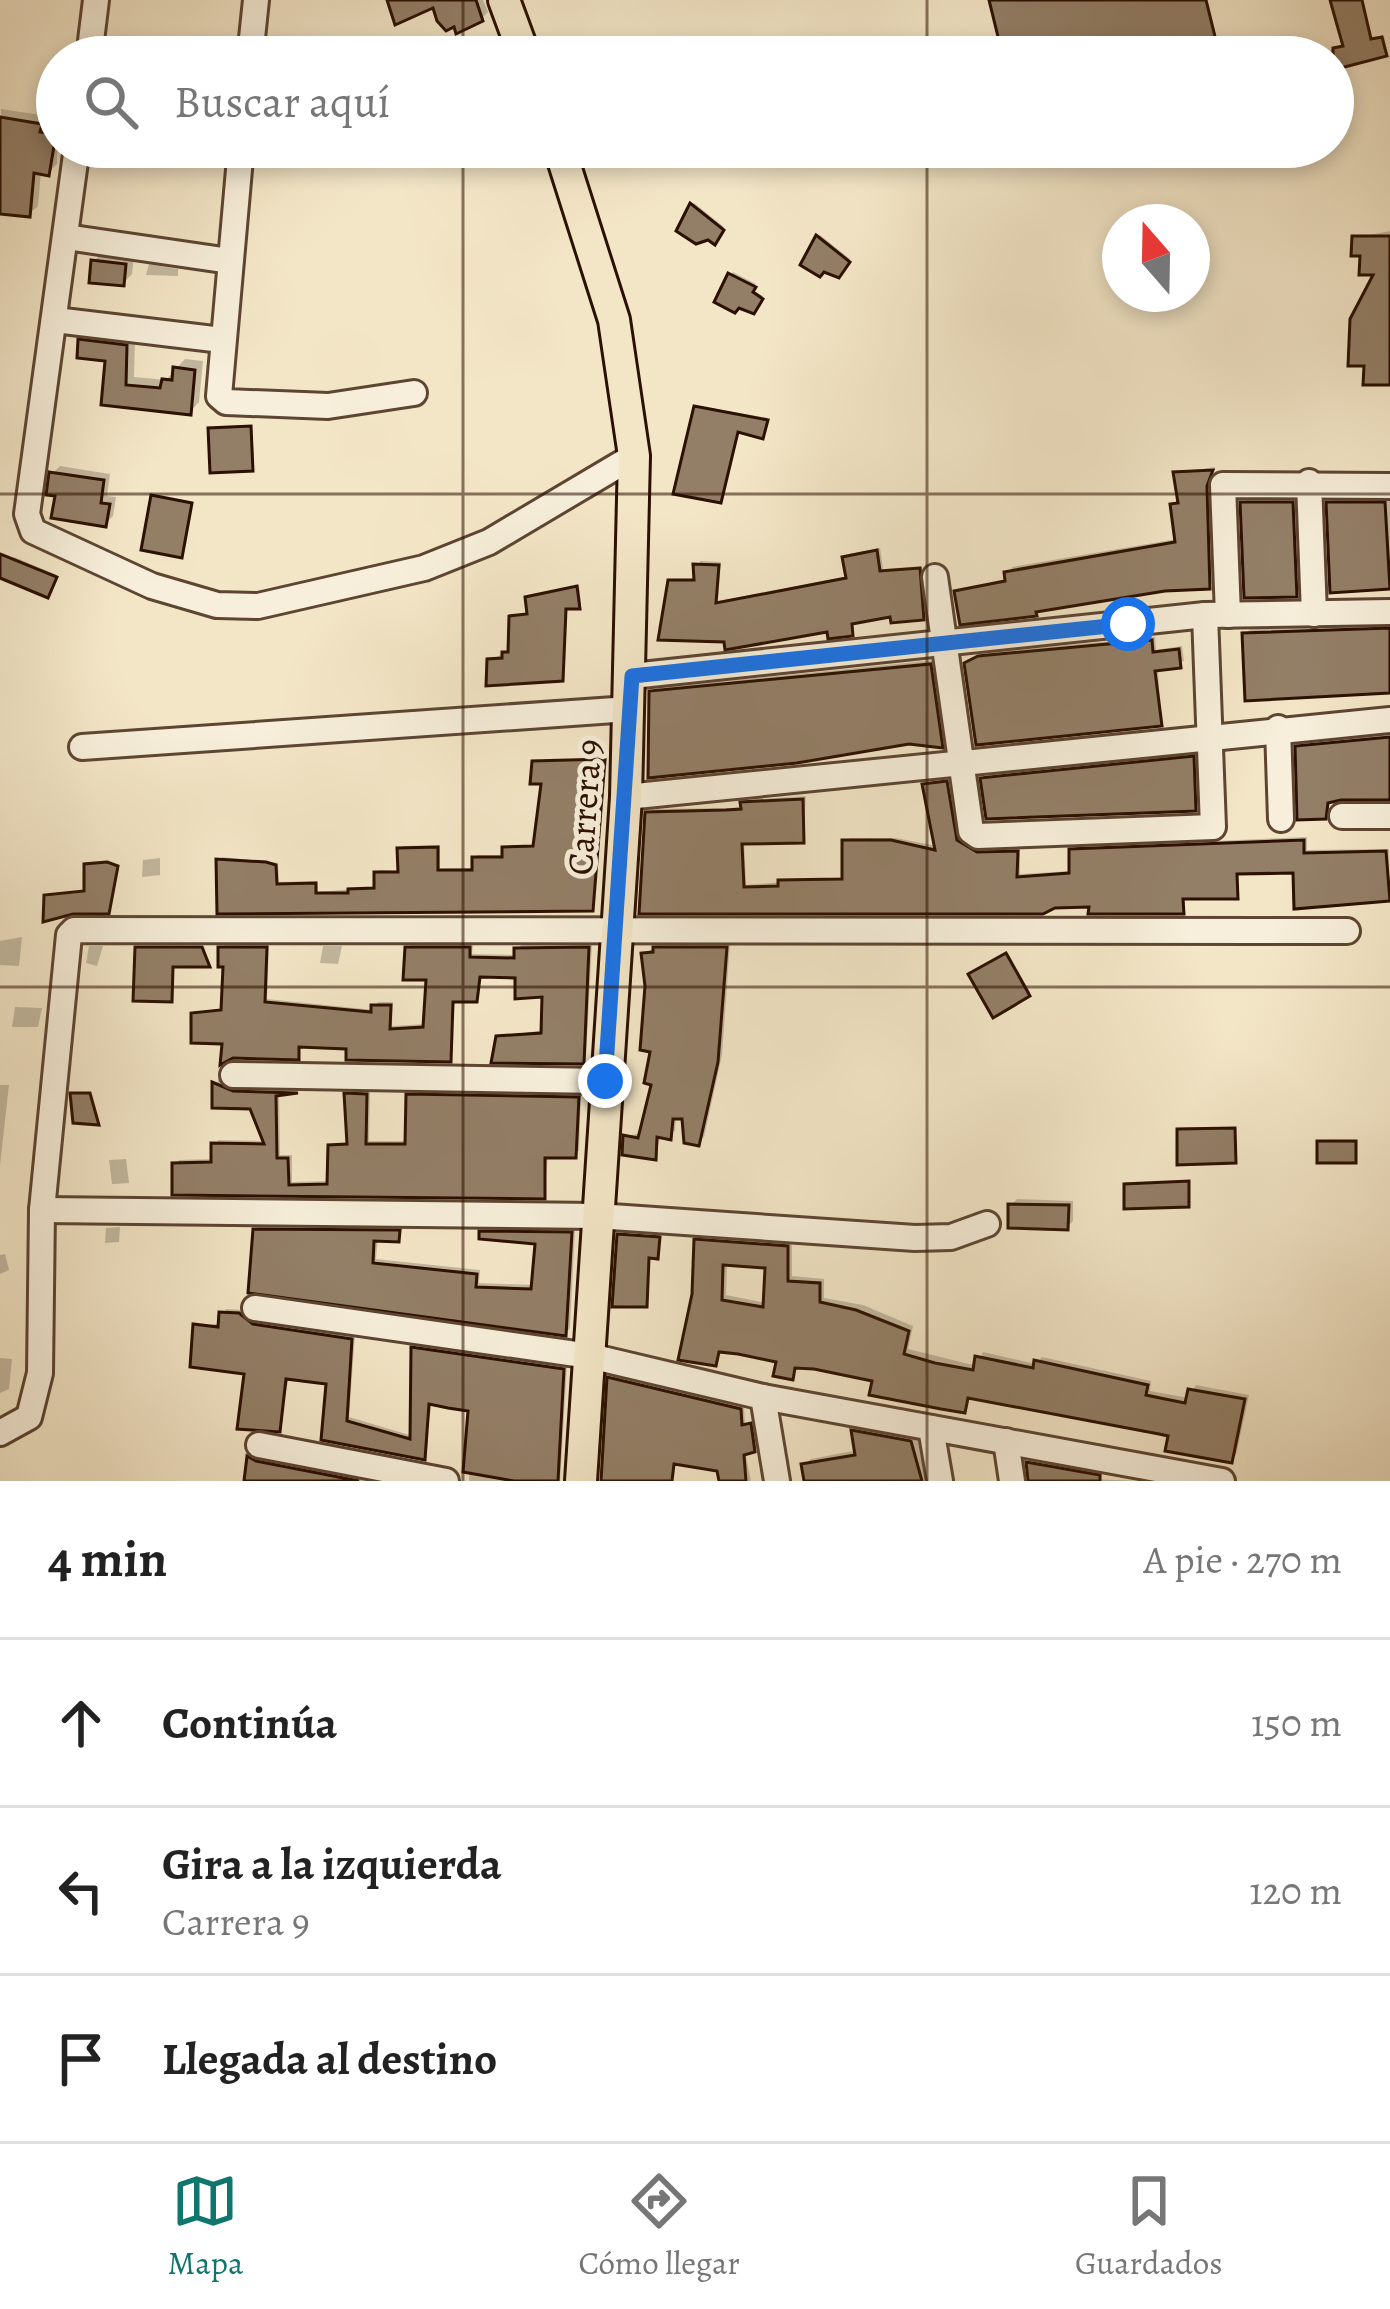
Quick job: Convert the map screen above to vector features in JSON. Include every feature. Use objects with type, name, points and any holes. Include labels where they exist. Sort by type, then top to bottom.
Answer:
[{"type":"main road","points":[[504,0],[517,36]]},
{"type":"main road","name":"Carrera 9","points":[[566,168],[614,320],[634,456],[626,797],[581,1481]]},
{"type":"street","points":[[92,36],[96,0]]},
{"type":"street","points":[[252,36],[256,0]]},
{"type":"street","points":[[74,168],[28,523],[33,531],[152,586],[217,605],[258,606],[424,568],[489,542],[634,456]]},
{"type":"street","points":[[239,168],[217,388],[226,402],[328,406],[414,393]]},
{"type":"street","points":[[66,237],[230,261]]},
{"type":"street","points":[[55,320],[222,340]]},
{"type":"street","points":[[1310,482],[1314,614]]},
{"type":"street","points":[[934,577],[958,762],[973,835],[1208,830],[1216,822],[1211,734],[1223,485],[1390,486]]},
{"type":"street","points":[[632,676],[1217,615],[1390,612]]},
{"type":"street","points":[[82,747],[629,709]]},
{"type":"street","points":[[626,797],[1211,734],[1390,720]]},
{"type":"street","points":[[1278,728],[1281,819]]},
{"type":"street","points":[[1342,817],[1390,816]]},
{"type":"street","points":[[0,1433],[19,1426],[36,1401],[42,1210],[69,935],[74,930],[1347,932]]},
{"type":"street","points":[[233,1075],[605,1081]]},
{"type":"street","points":[[42,1210],[598,1216],[915,1238],[950,1237],[987,1224]]},
{"type":"street","points":[[255,1308],[590,1356],[763,1397],[1175,1477],[1222,1481]]},
{"type":"street","points":[[763,1397],[777,1481]]},
{"type":"street","points":[[932,1428],[940,1481]]},
{"type":"street","points":[[1006,1442],[1012,1481]]},
{"type":"street","points":[[260,1445],[446,1481]]},
{"type":"building","points":[[387,0],[476,0],[483,21],[456,34],[454,27],[446,31],[437,21],[433,8],[395,25]]},
{"type":"building","points":[[989,0],[1206,0],[1215,36],[998,36]]},
{"type":"building","points":[[1330,0],[1362,0],[1371,39],[1382,37],[1387,56],[1354,65],[1354,36],[1340,36]]},
{"type":"building","points":[[0,117],[36,123],[36,168],[50,168],[49,176],[34,173],[30,217],[0,214]]},
{"type":"building","points":[[690,203],[724,230],[715,245],[708,240],[696,244],[676,231]]},
{"type":"building","points":[[816,235],[850,262],[839,278],[824,272],[820,277],[800,265]]},
{"type":"building","points":[[1352,236],[1390,236],[1390,385],[1363,385],[1364,366],[1348,366],[1350,319],[1373,275],[1359,275],[1360,256],[1351,256]]},
{"type":"building","points":[[91,260],[126,264],[124,286],[89,283]]},
{"type":"building","points":[[728,273],[756,287],[753,292],[763,299],[754,314],[739,308],[735,313],[714,302]]},
{"type":"building","points":[[78,339],[127,345],[126,385],[160,388],[162,379],[172,380],[173,367],[195,370],[191,415],[101,405],[105,361],[77,358]]},
{"type":"building","points":[[694,406],[768,420],[763,439],[738,432],[721,503],[673,494]]},
{"type":"building","points":[[251,426],[253,471],[210,473],[208,428]]},
{"type":"building","points":[[1213,470],[1207,486],[1210,589],[1165,591],[1036,612],[1037,616],[960,625],[954,591],[1005,581],[1004,572],[1175,542],[1170,504],[1178,503],[1173,472]]},
{"type":"building","points":[[49,472],[104,480],[101,503],[110,504],[106,527],[51,518],[55,496],[46,495]]},
{"type":"building","points":[[151,495],[192,503],[182,558],[141,550]]},
{"type":"building","points":[[1240,502],[1293,502],[1297,597],[1244,598]]},
{"type":"building","points":[[1326,502],[1385,502],[1390,589],[1330,593]]},
{"type":"building","points":[[877,550],[880,571],[920,568],[924,620],[891,623],[890,617],[852,624],[853,636],[828,639],[827,632],[725,650],[724,642],[658,640],[668,580],[694,580],[693,564],[719,565],[716,603],[846,578],[842,557]]},
{"type":"building","points":[[0,554],[57,577],[48,598],[0,578]]},
{"type":"building","points":[[577,586],[580,609],[566,609],[563,681],[486,686],[487,659],[502,658],[502,652],[508,652],[509,616],[527,614],[525,597]]},
{"type":"building","points":[[1390,628],[1390,693],[1245,701],[1242,633]]},
{"type":"building","points":[[1152,640],[1153,652],[1179,649],[1181,668],[1155,671],[1162,726],[976,745],[964,663],[978,656]]},
{"type":"building","points":[[931,664],[943,748],[909,744],[797,763],[648,778],[649,691]]},
{"type":"building","points":[[1390,737],[1390,800],[1341,800],[1328,803],[1326,819],[1297,820],[1295,746]]},
{"type":"building","points":[[1194,756],[1196,811],[986,819],[980,778]]},
{"type":"building","points":[[605,759],[593,911],[217,914],[216,859],[266,862],[276,865],[277,884],[316,883],[316,893],[348,893],[348,889],[374,888],[374,872],[398,872],[397,848],[438,847],[438,870],[472,870],[472,857],[502,857],[502,847],[533,846],[541,784],[530,784],[532,761]]},
{"type":"building","points":[[947,781],[957,840],[977,852],[1018,851],[1017,877],[1069,873],[1069,849],[1304,840],[1304,853],[1386,851],[1390,901],[1294,909],[1293,873],[1237,874],[1238,899],[1183,899],[1184,914],[1088,914],[1089,907],[1055,908],[1043,914],[639,914],[645,812],[741,809],[740,802],[803,799],[804,843],[742,844],[744,887],[778,886],[778,880],[842,879],[842,840],[891,840],[935,850],[922,784]]},
{"type":"building","points":[[84,864],[118,866],[109,914],[73,914],[43,922],[44,895],[84,891]]},
{"type":"building","points":[[135,947],[202,947],[210,967],[173,967],[172,1002],[133,1001]]},
{"type":"building","points":[[218,947],[267,947],[265,1002],[371,1012],[371,1005],[391,1005],[390,1029],[423,1027],[426,980],[403,980],[405,947],[470,947],[470,957],[514,958],[514,948],[589,947],[584,1064],[491,1063],[496,1036],[541,1033],[542,997],[515,999],[515,978],[480,977],[477,1002],[453,1002],[451,1062],[346,1060],[346,1049],[299,1047],[299,1060],[233,1058],[220,1065],[222,1044],[191,1043],[191,1013],[221,1010],[223,967],[218,967]]},
{"type":"building","points":[[653,947],[727,947],[718,1062],[699,1146],[684,1143],[682,1119],[673,1119],[671,1140],[657,1137],[656,1160],[622,1155],[623,1135],[638,1138],[651,1085],[644,1083],[650,1052],[640,1050],[645,986],[641,953],[653,952]]},
{"type":"building","points":[[1006,953],[1030,996],[993,1018],[968,974]]},
{"type":"building","points":[[212,1082],[233,1091],[298,1093],[276,1096],[277,1158],[288,1158],[289,1185],[327,1184],[328,1145],[347,1144],[344,1093],[367,1094],[366,1144],[405,1144],[406,1094],[579,1097],[576,1158],[545,1158],[545,1199],[172,1195],[172,1163],[211,1162],[211,1143],[264,1144],[250,1109],[212,1108]]},
{"type":"building","points":[[70,1093],[90,1093],[99,1125],[73,1123]]},
{"type":"building","points":[[1235,1128],[1236,1163],[1177,1165],[1177,1129]]},
{"type":"building","points":[[1317,1141],[1356,1141],[1356,1163],[1317,1163]]},
{"type":"building","points":[[1189,1181],[1189,1207],[1124,1209],[1124,1184]]},
{"type":"building","points":[[1008,1204],[1069,1205],[1068,1230],[1008,1228]]},
{"type":"building","points":[[253,1229],[400,1230],[399,1242],[374,1241],[373,1263],[477,1274],[476,1287],[531,1289],[535,1244],[479,1239],[479,1231],[572,1232],[566,1336],[248,1293]]},
{"type":"building","points":[[617,1234],[660,1237],[658,1259],[649,1258],[647,1307],[612,1307]]},
{"type":"building","points":[[694,1239],[788,1246],[788,1281],[820,1283],[820,1302],[909,1331],[904,1354],[973,1370],[975,1356],[1033,1368],[1034,1360],[1148,1385],[1146,1395],[1185,1403],[1188,1389],[1245,1399],[1232,1463],[1165,1451],[1168,1436],[1159,1434],[968,1398],[965,1413],[941,1409],[869,1395],[872,1381],[814,1369],[795,1368],[793,1380],[773,1376],[776,1362],[738,1354],[719,1352],[716,1366],[678,1360],[692,1294]],"holes":[[[723,1265],[765,1268],[763,1307],[722,1300]]]},
{"type":"building","points":[[219,1312],[239,1313],[253,1324],[352,1339],[347,1421],[410,1439],[411,1347],[564,1369],[558,1481],[514,1481],[463,1472],[468,1411],[429,1404],[425,1460],[321,1440],[326,1384],[286,1379],[280,1432],[237,1429],[244,1374],[190,1367],[193,1324],[218,1327]]},
{"type":"building","points":[[607,1377],[741,1409],[742,1425],[751,1423],[755,1452],[744,1455],[746,1481],[719,1481],[717,1471],[674,1464],[672,1481],[601,1481]]},
{"type":"building","points":[[851,1430],[911,1441],[922,1481],[804,1481],[801,1464],[855,1455]]},
{"type":"building","points":[[247,1456],[256,1461],[359,1481],[244,1481]]},
{"type":"building","points":[[1026,1462],[1100,1475],[1100,1481],[1028,1481]]},
{"type":"route","points":[[605,1081],[632,676],[1128,624]]}]
